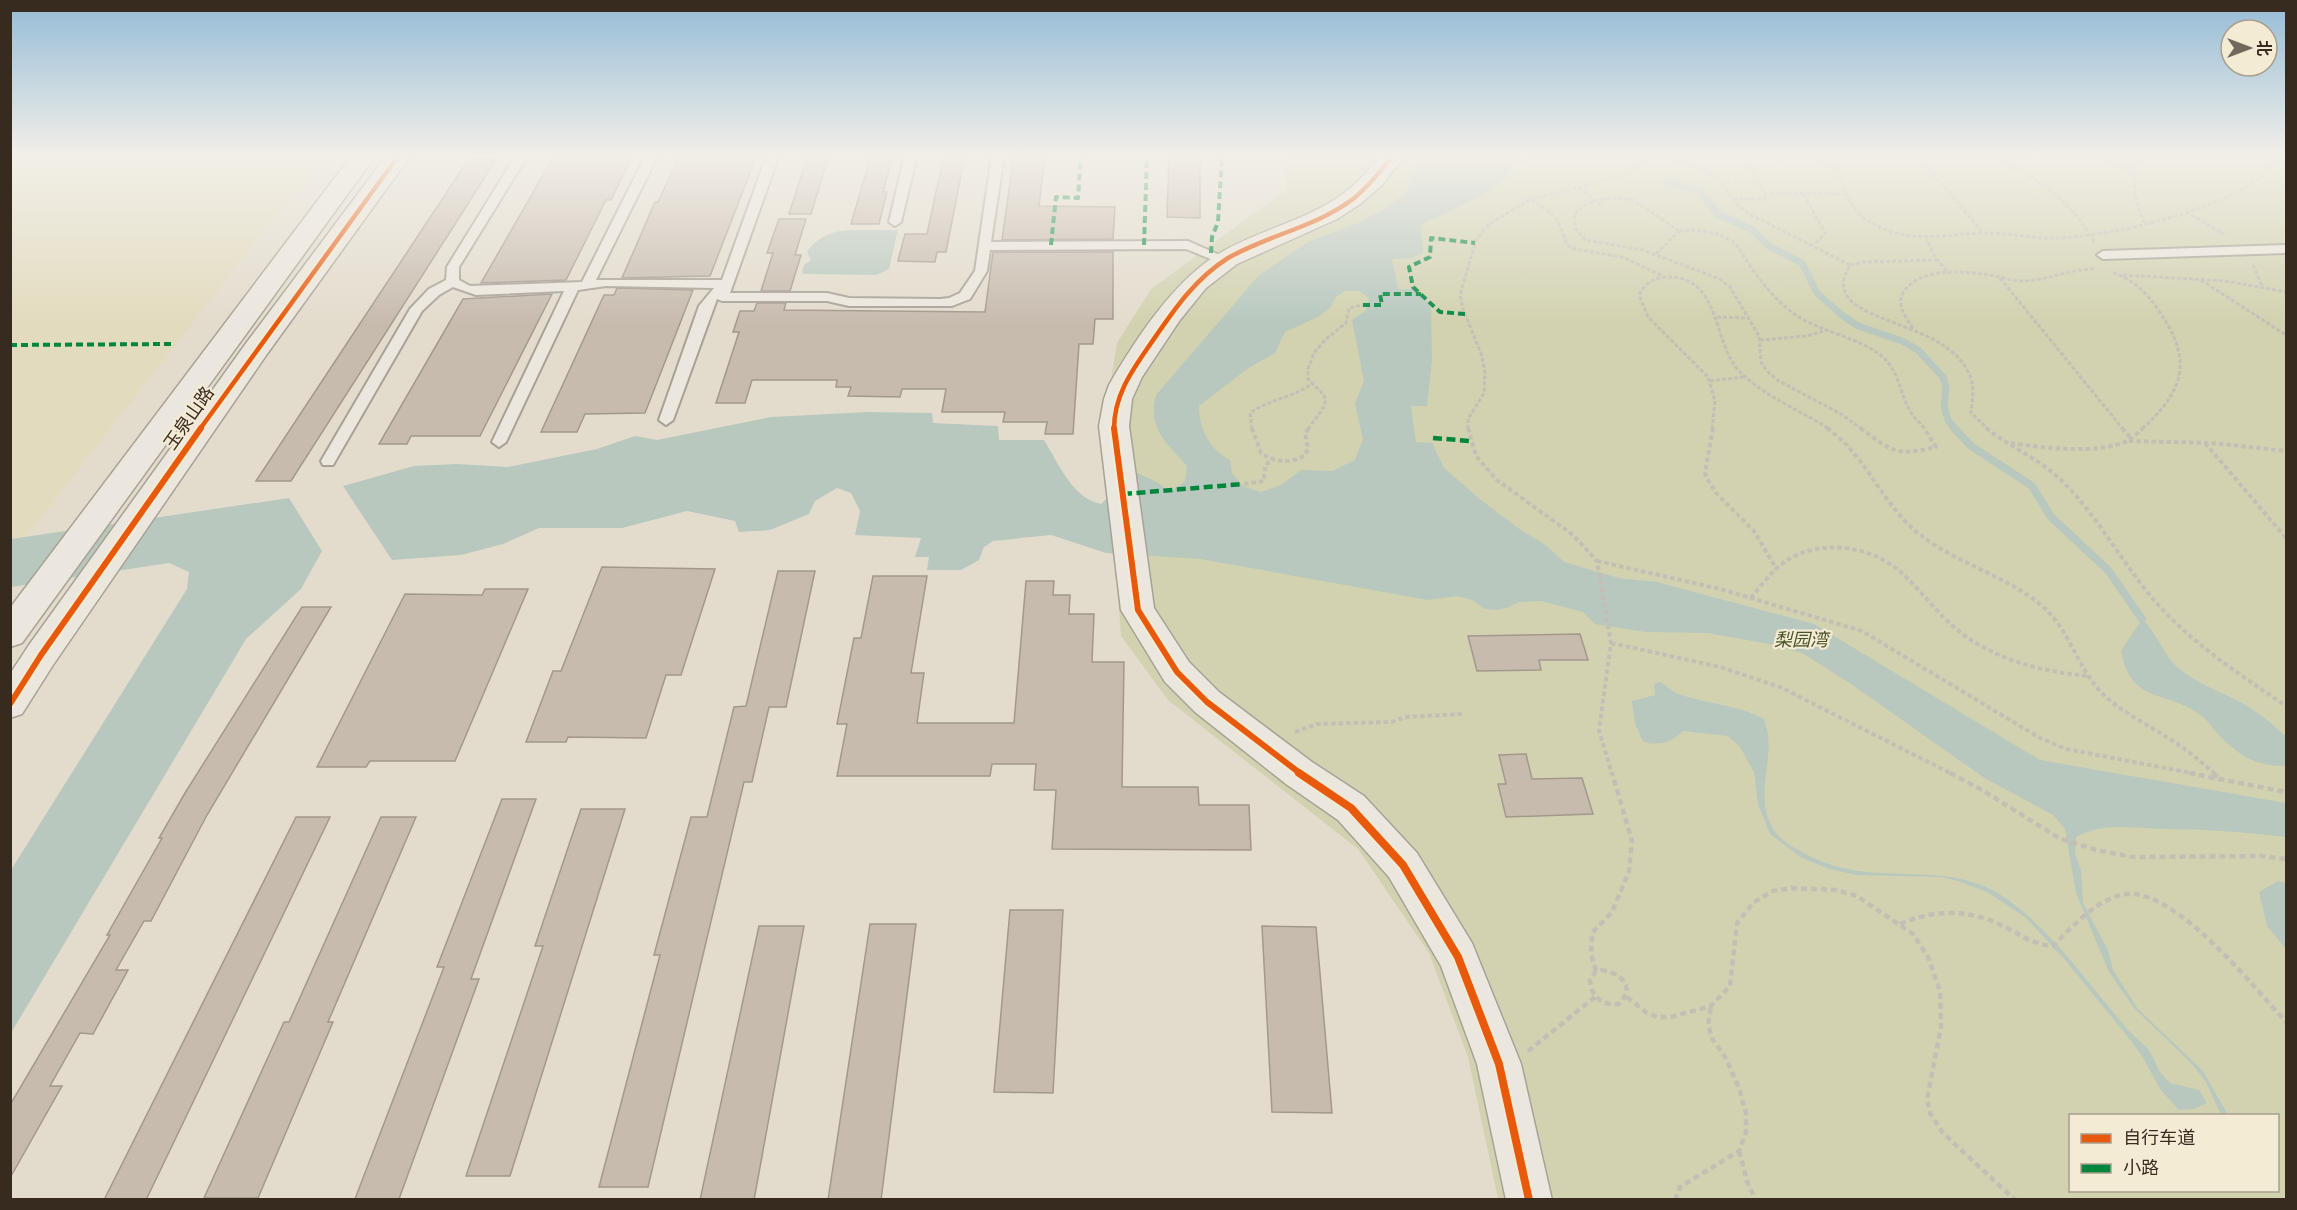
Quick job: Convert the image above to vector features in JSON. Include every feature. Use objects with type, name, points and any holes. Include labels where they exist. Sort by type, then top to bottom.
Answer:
[{"type":"street","name":"玉泉山路","points":[[10,634],[322,211]]},
{"type":"street","name":"玉泉山路","points":[[10,704],[41,655],[257,348],[357,211]]},
{"type":"street","points":[[1335,211],[1266,240],[1205,276],[1176,306],[1118,397],[1114,426],[1138,610],[1177,672],[1207,702],[1351,808],[1403,866],[1458,957],[1501,1073],[1529,1200]]},
{"type":"lane","points":[[487,211],[453,267],[451,275],[453,282],[466,289],[476,291],[573,287],[588,283],[726,284]]},
{"type":"lane","points":[[588,283],[624,211]]},
{"type":"lane","points":[[752,211],[722,297],[827,297],[849,302],[952,302],[965,296],[981,271],[990,211]]},
{"type":"lane","points":[[895,222],[898,211]]},
{"type":"lane","points":[[985,246],[1188,245],[1227,261]]},
{"type":"lane","points":[[2103,255],[2286,249]]},
{"type":"lane","points":[[328,461],[417,309],[434,292],[453,282]]},
{"type":"lane","points":[[666,420],[706,306],[712,296],[726,284]]},
{"type":"lane","points":[[499,442],[573,287]]},
{"type":"path","points":[[1510,211],[1489,224],[1476,240],[1460,295],[1463,309],[1482,356],[1485,373],[1484,393],[1468,419],[1468,434],[1476,456],[1497,480],[1574,535],[1597,561],[1611,643],[1599,730],[1632,841],[1629,871],[1612,912],[1592,933],[1591,954],[1596,971]]},
{"type":"path","points":[[1549,211],[1560,222],[1567,245],[1574,249],[1622,257],[1663,276],[1689,282],[1696,287],[1709,302],[1732,361],[1745,376],[1824,424],[1846,443],[1905,520],[1921,535],[1971,566],[2022,590],[2044,607],[2071,641],[2088,676],[2099,690],[2116,705],[2180,746],[2221,780]]},
{"type":"path","points":[[1577,211],[1574,215],[1576,229],[1585,240],[1656,255],[1720,279],[1730,287],[1760,340],[1761,362],[1777,380],[1841,414],[1882,444],[1902,453],[1920,452],[1935,447],[1934,440],[1911,413],[1892,367],[1885,358],[1855,341],[1800,318],[1782,305],[1768,291],[1736,244],[1729,238],[1697,230],[1678,231],[1650,211]]},
{"type":"path","points":[[1746,211],[1850,264],[1938,260]]},
{"type":"path","points":[[1813,211],[1825,232],[1814,246]]},
{"type":"path","points":[[1857,211],[1878,226],[1936,238],[1983,233],[2067,238],[2183,211]]},
{"type":"path","points":[[1965,211],[1983,233]]},
{"type":"path","points":[[2074,211],[2088,233]]},
{"type":"path","points":[[2140,211],[2144,222]]},
{"type":"path","points":[[1656,255],[1678,231]]},
{"type":"path","points":[[1926,237],[1938,260],[1949,274]]},
{"type":"path","points":[[1850,264],[1842,280],[1848,296],[1868,312],[1913,328],[1950,351],[1961,362],[1972,380],[1971,413],[1992,435],[2006,442],[2066,484],[2139,582],[2193,639],[2286,706]]},
{"type":"path","points":[[1913,328],[1903,315],[1900,302],[1903,292],[1921,278],[1949,274],[2021,281],[2068,269],[2103,271]]},
{"type":"path","points":[[2112,273],[2200,279],[2286,292]]},
{"type":"path","points":[[2121,275],[2152,300],[2167,322],[2180,349],[2175,391],[2161,413],[2129,440]]},
{"type":"path","points":[[1663,276],[1642,288],[1639,295],[1647,317],[1710,381],[1714,399],[1712,437],[1706,457],[1705,473],[1708,481],[1719,498],[1744,519],[1762,542],[1777,570]]},
{"type":"path","points":[[1999,278],[2129,440]]},
{"type":"path","points":[[2200,279],[2286,335]]},
{"type":"path","points":[[1244,484],[1261,483],[1265,478],[1265,465],[1274,460],[1296,460],[1307,453],[1309,448],[1305,433],[1326,401],[1324,396],[1311,384],[1307,372],[1317,346],[1346,323],[1349,308],[1363,305]]},
{"type":"path","points":[[1716,317],[1749,318]]},
{"type":"path","points":[[1760,340],[1807,336],[1827,330]]},
{"type":"path","points":[[1710,381],[1745,376]]},
{"type":"path","points":[[1274,460],[1260,452],[1250,413],[1269,401],[1299,393],[1311,384]]},
{"type":"path","points":[[2006,442],[2071,448],[2102,447],[2129,440],[2205,443],[2286,451]]},
{"type":"path","points":[[2205,443],[2286,538]]},
{"type":"path","points":[[1751,598],[1788,560],[1807,551],[1839,548],[1863,552],[1895,567],[1940,615],[1980,646],[2027,666],[2088,676]]},
{"type":"path","points":[[1597,561],[1661,574],[1862,631],[2040,738],[2066,749],[2286,792]]},
{"type":"path","points":[[1611,643],[1720,667],[1780,687],[1982,790],[2059,838],[2133,857],[2262,856],[2286,859]]},
{"type":"path","points":[[1264,746],[1317,724],[1392,722],[1405,717],[1462,714]]},
{"type":"path","points":[[1627,997],[1647,1013],[1658,1017],[1671,1017],[1711,1006],[1731,986],[1737,923],[1754,902],[1773,891],[1811,887],[1836,890],[1857,896],[1913,934],[1928,957],[1940,991],[1941,1028],[1927,1099],[1930,1113],[1943,1133],[2015,1200]]},
{"type":"path","points":[[1900,924],[1919,915],[1933,912],[1957,914],[2009,929],[2028,941],[2053,946],[2074,924],[2112,900],[2128,894],[2145,894],[2179,916],[2222,951],[2286,1022]]},
{"type":"path","points":[[1607,969],[1620,975],[1627,986],[1627,997],[1619,1004],[1613,1005],[1601,1002],[1595,997],[1590,986],[1592,975],[1596,971],[1607,969]]},
{"type":"path","points":[[1501,1073],[1595,997]]},
{"type":"path","points":[[1711,1006],[1708,1025],[1713,1040],[1725,1057],[1739,1088],[1746,1113],[1746,1132],[1740,1151],[1748,1184],[1756,1200]]},
{"type":"path","points":[[1675,1200],[1680,1187],[1740,1151]]},
{"type":"shaded area","points":[[10,211],[279,211],[26,537],[11,539]]},
{"type":"shaded area","points":[[1379,211],[1448,211],[1421,225],[1423,253],[1412,258],[1392,259],[1398,289],[1413,289],[1431,305],[1432,361],[1427,406],[1411,406],[1416,442],[1432,443],[1444,468],[1481,500],[1518,528],[1547,546],[1564,562],[1619,578],[1657,582],[1814,624],[2040,760],[2286,803],[2286,837],[2224,831],[2118,827],[2097,829],[2076,837],[2075,854],[2081,870],[2083,903],[2108,950],[2113,970],[2138,1009],[2203,1071],[2227,1114],[2221,1114],[2206,1082],[2192,1064],[2134,1008],[2109,972],[2076,893],[2065,829],[2053,815],[1983,777],[1851,684],[1802,653],[1769,644],[1708,633],[1646,632],[1595,624],[1583,612],[1541,601],[1519,602],[1496,610],[1485,609],[1472,600],[1457,596],[1428,600],[1201,559],[1106,553],[1051,535],[993,541],[984,547],[979,560],[961,570],[927,570],[929,557],[915,557],[921,538],[855,535],[860,511],[851,493],[837,488],[815,501],[809,514],[770,530],[739,532],[735,521],[687,511],[622,528],[539,528],[503,544],[461,555],[392,560],[343,486],[414,466],[457,464],[508,467],[597,449],[635,436],[657,440],[771,417],[869,412],[932,413],[933,423],[998,426],[999,440],[1044,440],[1074,487],[1091,501],[1101,504],[1135,472],[1157,482],[1170,492],[1185,481],[1187,466],[1166,442],[1157,426],[1154,417],[1156,395],[1259,275],[1308,242],[1358,223]],"holes":[[[1345,291],[1359,291],[1369,298],[1366,310],[1352,320],[1364,381],[1355,404],[1363,439],[1355,460],[1332,471],[1301,470],[1281,485],[1261,492],[1243,486],[1232,473],[1230,460],[1216,450],[1203,430],[1199,406],[1247,369],[1275,353],[1285,332],[1318,317],[1330,308],[1336,297]]]},
{"type":"shaded area","points":[[898,230],[889,269],[877,275],[804,274],[802,272],[804,265],[811,260],[807,252],[819,239],[834,232]]},
{"type":"shaded area","points":[[289,498],[322,551],[301,589],[246,639],[11,1033],[11,870],[187,589],[189,572],[169,563],[11,587],[11,539]]},
{"type":"shaded area","points":[[2142,619],[2181,670],[2201,683],[2251,708],[2286,737],[2286,766],[2257,762],[2240,754],[2199,714],[2152,694],[2133,680],[2126,668],[2121,651]]},
{"type":"shaded area","points":[[1659,682],[1678,694],[1744,711],[1764,719],[1769,747],[1765,802],[1774,830],[1787,843],[1817,859],[1842,868],[1867,872],[1931,875],[1962,879],[1992,890],[2011,902],[2047,934],[2128,1030],[2149,1050],[2160,1072],[2170,1083],[2199,1090],[2207,1103],[2193,1109],[2179,1110],[2160,1089],[2142,1056],[2128,1037],[2065,960],[2025,917],[1987,892],[1941,877],[1857,875],[1829,869],[1802,858],[1770,834],[1758,804],[1754,772],[1740,747],[1728,736],[1683,731],[1664,742],[1654,744],[1643,741],[1635,724],[1632,701],[1655,695],[1654,684]]},
{"type":"shaded area","points":[[2278,881],[2286,883],[2286,949],[2267,926],[2259,892]]},
{"type":"green space","name":"梨园湾","points":[[1256,211],[2286,211],[2286,1199],[1498,1199],[1468,1057],[1429,953],[1358,849],[1168,700],[1121,636],[1105,416],[1117,343],[1151,289]]},
{"type":"building","points":[[434,211],[463,211],[291,481],[256,481]]},
{"type":"building","points":[[522,211],[600,211],[566,280],[481,283]]},
{"type":"building","points":[[651,211],[735,211],[710,276],[622,278]]},
{"type":"building","points":[[790,211],[812,211],[811,214],[789,214]]},
{"type":"building","points":[[855,211],[882,211],[879,224],[851,224]]},
{"type":"building","points":[[932,211],[954,211],[946,252],[937,252],[935,262],[898,261],[905,234],[927,234]]},
{"type":"building","points":[[1006,211],[1115,211],[1113,239],[1002,240]]},
{"type":"building","points":[[1167,211],[1200,211],[1200,218],[1167,217]]},
{"type":"building","points":[[779,219],[806,219],[795,255],[801,255],[790,291],[761,291],[773,253],[767,253]]},
{"type":"building","points":[[993,252],[1113,252],[1113,319],[1095,319],[1093,344],[1079,344],[1073,434],[1045,434],[1047,422],[1003,422],[1005,412],[942,412],[946,389],[902,389],[900,397],[848,396],[851,387],[836,387],[837,380],[752,380],[745,403],[716,403],[739,332],[733,332],[740,311],[754,311],[757,303],[786,303],[784,310],[985,312]]},
{"type":"building","points":[[617,288],[693,290],[645,413],[585,414],[577,432],[541,432],[604,295],[614,295]]},
{"type":"building","points":[[552,294],[480,436],[411,436],[407,444],[379,444],[463,299]]},
{"type":"building","points":[[602,567],[715,569],[681,675],[666,675],[646,738],[568,737],[566,742],[526,742],[553,671],[561,671]]},
{"type":"building","points":[[778,571],[815,571],[786,707],[769,707],[752,782],[744,782],[648,1187],[599,1187],[660,955],[654,955],[691,817],[707,817],[734,707],[746,706]]},
{"type":"building","points":[[873,576],[927,576],[911,673],[924,673],[917,723],[1014,723],[1026,581],[1054,581],[1053,595],[1070,595],[1069,614],[1094,614],[1092,662],[1124,662],[1122,787],[1198,787],[1199,805],[1249,805],[1251,850],[1052,849],[1056,790],[1034,790],[1036,764],[992,764],[990,776],[837,776],[847,724],[837,724],[854,638],[861,638]]},
{"type":"building","points":[[485,589],[528,589],[455,761],[370,761],[366,767],[317,767],[405,594],[482,595]]},
{"type":"building","points":[[302,607],[331,607],[207,815],[151,921],[144,921],[116,970],[128,970],[93,1034],[80,1033],[50,1086],[62,1086],[10,1178],[10,1105],[110,935],[107,935],[185,793]]},
{"type":"building","points":[[1580,634],[1588,660],[1539,660],[1541,670],[1477,671],[1468,636]]},
{"type":"building","points":[[1526,754],[1532,779],[1582,778],[1593,814],[1506,817],[1498,784],[1506,784],[1499,755]]},
{"type":"building","points":[[502,799],[536,799],[471,979],[479,979],[399,1199],[355,1199],[444,967],[437,967]]},
{"type":"building","points":[[581,809],[625,809],[510,1176],[466,1176],[543,946],[535,946]]},
{"type":"building","points":[[296,817],[330,817],[146,1200],[104,1200]]},
{"type":"building","points":[[381,817],[416,817],[328,1022],[333,1022],[258,1198],[204,1198],[284,1022],[289,1022]]},
{"type":"building","points":[[1010,910],[1063,910],[1053,1093],[994,1092]]},
{"type":"building","points":[[870,924],[916,924],[881,1200],[828,1200]]},
{"type":"building","points":[[759,926],[804,926],[754,1200],[700,1200]]},
{"type":"building","points":[[1262,926],[1316,927],[1332,1113],[1272,1112]]},
{"type":"waterway","points":[[1716,211],[1719,215],[1751,229],[1769,246],[1802,263],[1817,293],[1843,316],[1858,326],[1902,341],[1918,350],[1943,377],[1946,387],[1944,407],[1948,420],[1955,429]]},
{"type":"waterway","points":[[1954,428],[1971,446],[2032,486],[2051,517],[2108,570],[2142,619]]},
{"type":"marked path","points":[[1051,245],[1054,211]]},
{"type":"marked path","points":[[1144,245],[1145,211]]},
{"type":"marked path","points":[[1211,253],[1212,237],[1218,222],[1219,211]]},
{"type":"marked path","points":[[1465,314],[1440,312],[1413,287],[1409,267],[1430,257],[1431,238],[1475,243]]},
{"type":"marked path","points":[[1363,305],[1382,305],[1380,294],[1421,294]]},
{"type":"marked path","points":[[10,345],[173,344]]},
{"type":"marked path","points":[[1433,438],[1470,441]]},
{"type":"marked path","points":[[1123,494],[1244,484]]},
{"type":"cycle path","points":[[10,704],[41,655],[257,348],[357,211]]},
{"type":"cycle path","points":[[1332,211],[1253,246],[1228,259],[1204,276],[1170,314],[1120,393],[1114,426],[1138,610],[1177,672],[1207,702],[1299,773],[1351,808],[1403,865],[1458,957],[1499,1064],[1529,1200]]}]
